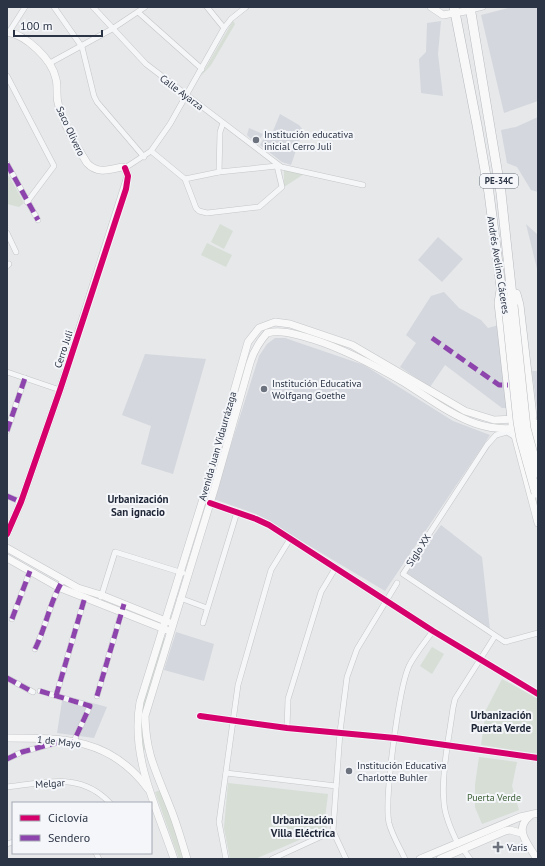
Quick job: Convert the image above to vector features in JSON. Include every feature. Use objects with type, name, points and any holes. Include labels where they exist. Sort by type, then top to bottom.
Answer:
[{"type":"highway","name":"Andrés Avelino Cáceres","points":[[471,8],[501,193],[512,286],[510,305],[520,433],[537,496]]},
{"type":"highway","name":"Andrés Avelino Cáceres","points":[[455,10],[488,186],[501,286],[510,305],[526,428],[538,473]]},
{"type":"highway","points":[[501,286],[499,302],[512,424]]},
{"type":"highway","points":[[512,286],[519,305],[535,420]]},
{"type":"main road","points":[[431,7],[443,15],[455,10],[471,8]]},
{"type":"main road","name":"Saco Olivero","points":[[8,32],[35,47],[50,63],[56,79],[57,102],[61,113],[87,163],[99,171],[125,168]]},
{"type":"main road","name":"Cerro Juli","points":[[7,534],[21,502],[60,390],[128,180],[125,168]]},
{"type":"main road","name":"Avenida Juan Vidaurrázaga","points":[[174,859],[140,757],[136,732],[140,702],[207,486],[234,387],[248,342],[252,336],[259,328],[275,322],[298,326],[352,345],[466,411],[512,424]]},
{"type":"main road","name":"Avenida Juan Vidaurrázaga","points":[[188,859],[170,808],[151,763],[147,746],[145,716],[187,574],[210,503],[254,350],[267,333],[280,331],[297,334],[347,352],[403,382],[462,419],[498,432],[512,424],[535,420]]},
{"type":"main road","points":[[366,363],[371,355]]},
{"type":"main road","points":[[535,420],[538,446]]},
{"type":"main road","points":[[512,424],[514,437],[538,522]]},
{"type":"main road","points":[[7,548],[100,599],[164,624],[173,624]]},
{"type":"main road","points":[[7,558],[58,587],[85,597],[100,599]]},
{"type":"main road","points":[[164,624],[171,631]]},
{"type":"main road","name":"1 de Mayo","points":[[7,738],[74,741],[103,751],[130,767],[152,796]]},
{"type":"main road","points":[[130,767],[138,764],[140,757]]},
{"type":"main road","name":"1 de Mayo","points":[[130,767],[148,770],[158,777]]},
{"type":"main road","points":[[440,859],[461,846],[520,817],[538,813]]},
{"type":"main road","points":[[530,815],[525,820],[521,833],[537,859]]},
{"type":"main road","points":[[420,859],[505,831],[510,830],[521,833]]},
{"type":"street","points":[[8,32],[25,7]]},
{"type":"street","points":[[54,7],[82,47],[94,96],[144,157]]},
{"type":"street","name":"Calle Ayarza","points":[[93,7],[146,64],[279,166]]},
{"type":"street","points":[[50,63],[82,47],[145,7]]},
{"type":"street","points":[[207,7],[224,28]]},
{"type":"street","points":[[125,168],[152,151],[202,69],[224,28],[231,19],[246,7]]},
{"type":"street","points":[[471,8],[483,7]]},
{"type":"street","points":[[138,12],[202,69]]},
{"type":"street","points":[[7,76],[54,166],[28,202]]},
{"type":"street","points":[[219,172],[220,132],[223,123]]},
{"type":"street","points":[[152,151],[185,179],[199,211],[207,213],[259,208],[261,204],[282,187],[279,166]]},
{"type":"street","points":[[7,164],[38,220]]},
{"type":"street","points":[[185,179],[219,172],[279,166],[363,185]]},
{"type":"street","points":[[7,233],[16,252]]},
{"type":"street","points":[[7,372],[60,390]]},
{"type":"street","points":[[7,431],[25,378]]},
{"type":"street","points":[[494,420],[498,432],[507,432],[514,437]]},
{"type":"street","name":"Siglo XX","points":[[495,636],[403,574],[470,468],[498,432]]},
{"type":"street","points":[[7,496],[21,502]]},
{"type":"street","points":[[210,503],[270,525],[433,631],[538,694]]},
{"type":"street","points":[[203,623],[237,512]]},
{"type":"street","points":[[226,859],[219,822],[238,684],[271,570],[290,538]]},
{"type":"street","points":[[100,599],[116,552],[187,574]]},
{"type":"street","points":[[286,728],[288,699],[303,649],[321,592],[336,567]]},
{"type":"street","points":[[12,619],[30,571]]},
{"type":"street","points":[[35,649],[42,635],[58,587],[63,580]]},
{"type":"street","points":[[346,859],[333,831],[340,732],[347,677],[357,649],[397,582]]},
{"type":"street","points":[[56,696],[85,597]]},
{"type":"street","points":[[180,598],[207,608]]},
{"type":"street","points":[[97,696],[123,608]]},
{"type":"street","points":[[405,859],[389,823],[388,807],[395,738],[403,685],[409,666],[433,631]]},
{"type":"street","points":[[468,858],[452,831],[444,804],[443,786],[453,708],[456,699],[495,636],[505,642],[538,633]]},
{"type":"street","points":[[7,678],[33,692]]},
{"type":"street","points":[[40,691],[90,706],[74,741]]},
{"type":"street","points":[[200,716],[286,728],[395,738],[538,758]]},
{"type":"street","points":[[7,759],[22,752],[63,741]]},
{"type":"street","points":[[226,773],[336,786]]},
{"type":"street","name":"Melgar","points":[[7,787],[72,781],[98,792],[109,802]]},
{"type":"street","points":[[272,859],[333,831]]},
{"type":"shaded area","points":[[512,7],[538,7],[538,101],[504,113],[481,15]]},
{"type":"shaded area","points":[[441,21],[438,54],[443,96],[421,93],[419,59],[426,52],[427,23]]},
{"type":"shaded area","points":[[280,114],[299,125],[303,130],[291,165],[282,162],[260,145],[266,134],[271,136]]},
{"type":"shaded area","points":[[538,117],[538,192],[531,190],[517,167],[507,163],[501,130],[516,127]]},
{"type":"shaded area","name":"Institución educativa inicial Cerro Juli","points":[[249,128],[263,134],[257,145],[247,135]]},
{"type":"shaded area","points":[[526,224],[538,235],[538,273]]},
{"type":"shaded area","points":[[438,237],[463,259],[442,282],[418,260]]},
{"type":"shaded area","points":[[444,292],[459,308],[481,320],[488,328],[499,325],[510,408],[502,408],[445,365],[430,387],[400,367],[416,343],[406,335],[431,296]]},
{"type":"shaded area","points":[[275,338],[285,338],[364,365],[453,421],[490,435],[385,591],[256,514],[214,499],[259,356],[267,344]]},
{"type":"shaded area","points":[[145,354],[206,359],[173,474],[141,464],[151,426],[122,415]]},
{"type":"shaded area","points":[[532,371],[538,371],[537,410]]},
{"type":"shaded area","points":[[441,525],[482,557],[490,630],[407,573]]},
{"type":"shaded area","points":[[176,632],[214,644],[204,681],[164,670]]},
{"type":"shaded area","points":[[63,695],[107,707],[94,738],[57,733]]},
{"type":"green space","points":[[233,21],[235,24],[211,65],[201,76]]},
{"type":"green space","points":[[284,170],[304,174],[284,187]]},
{"type":"green space","points":[[9,176],[24,203],[19,207],[7,204],[7,177]]},
{"type":"green space","points":[[220,224],[233,231],[224,249],[211,242]]},
{"type":"green space","points":[[207,243],[232,255],[226,267],[201,255]]},
{"type":"green space","points":[[162,637],[165,639],[148,693],[144,721],[145,750],[142,751],[141,707]]},
{"type":"green space","points":[[432,647],[444,654],[432,674],[420,666]]},
{"type":"green space","points":[[502,679],[538,699],[538,754],[481,745],[486,710]]},
{"type":"green space","name":"Puerta Verde","points":[[479,757],[517,762],[512,786],[519,810],[482,824],[475,807],[475,785]]},
{"type":"green space","points":[[228,783],[328,794],[325,818],[327,828],[255,859],[230,859],[224,828]]},
{"type":"green space","points":[[161,790],[185,859],[179,859],[155,792]]},
{"type":"marked path","points":[[7,164],[38,220]]},
{"type":"marked path","points":[[432,338],[499,385],[508,385]]},
{"type":"marked path","points":[[7,431],[25,378]]},
{"type":"marked path","points":[[7,496],[21,502]]},
{"type":"marked path","points":[[12,619],[30,571]]},
{"type":"marked path","points":[[35,649],[63,580]]},
{"type":"marked path","points":[[56,696],[85,597]]},
{"type":"marked path","points":[[97,696],[124,604]]},
{"type":"marked path","points":[[7,678],[33,692]]},
{"type":"marked path","points":[[40,691],[90,706],[74,741]]},
{"type":"marked path","points":[[7,759],[22,752],[63,741]]},
{"type":"cycle path","points":[[7,534],[21,502],[60,390],[126,189],[128,176],[125,168]]},
{"type":"cycle path","points":[[210,503],[269,525],[433,631],[538,694]]},
{"type":"cycle path","points":[[200,716],[287,728],[395,738],[538,758]]},
{"type":"place","name":"Institución educativa inicial Cerro Juli","points":[[256,140]]},
{"type":"place","name":"Institución Educativa Wolfgang Goethe","points":[[264,389]]},
{"type":"place","name":"Institución Educativa Charlotte Buhler","points":[[349,771]]},
{"type":"place","name":"Varis","points":[[498,847]]},
{"type":"district","name":"Urbanización San ignacio","points":[[138,505]]},
{"type":"district","name":"Urbanización Puerta Verde","points":[[501,721]]},
{"type":"district","name":"Urbanización Villa Eléctrica","points":[[303,826]]}]
